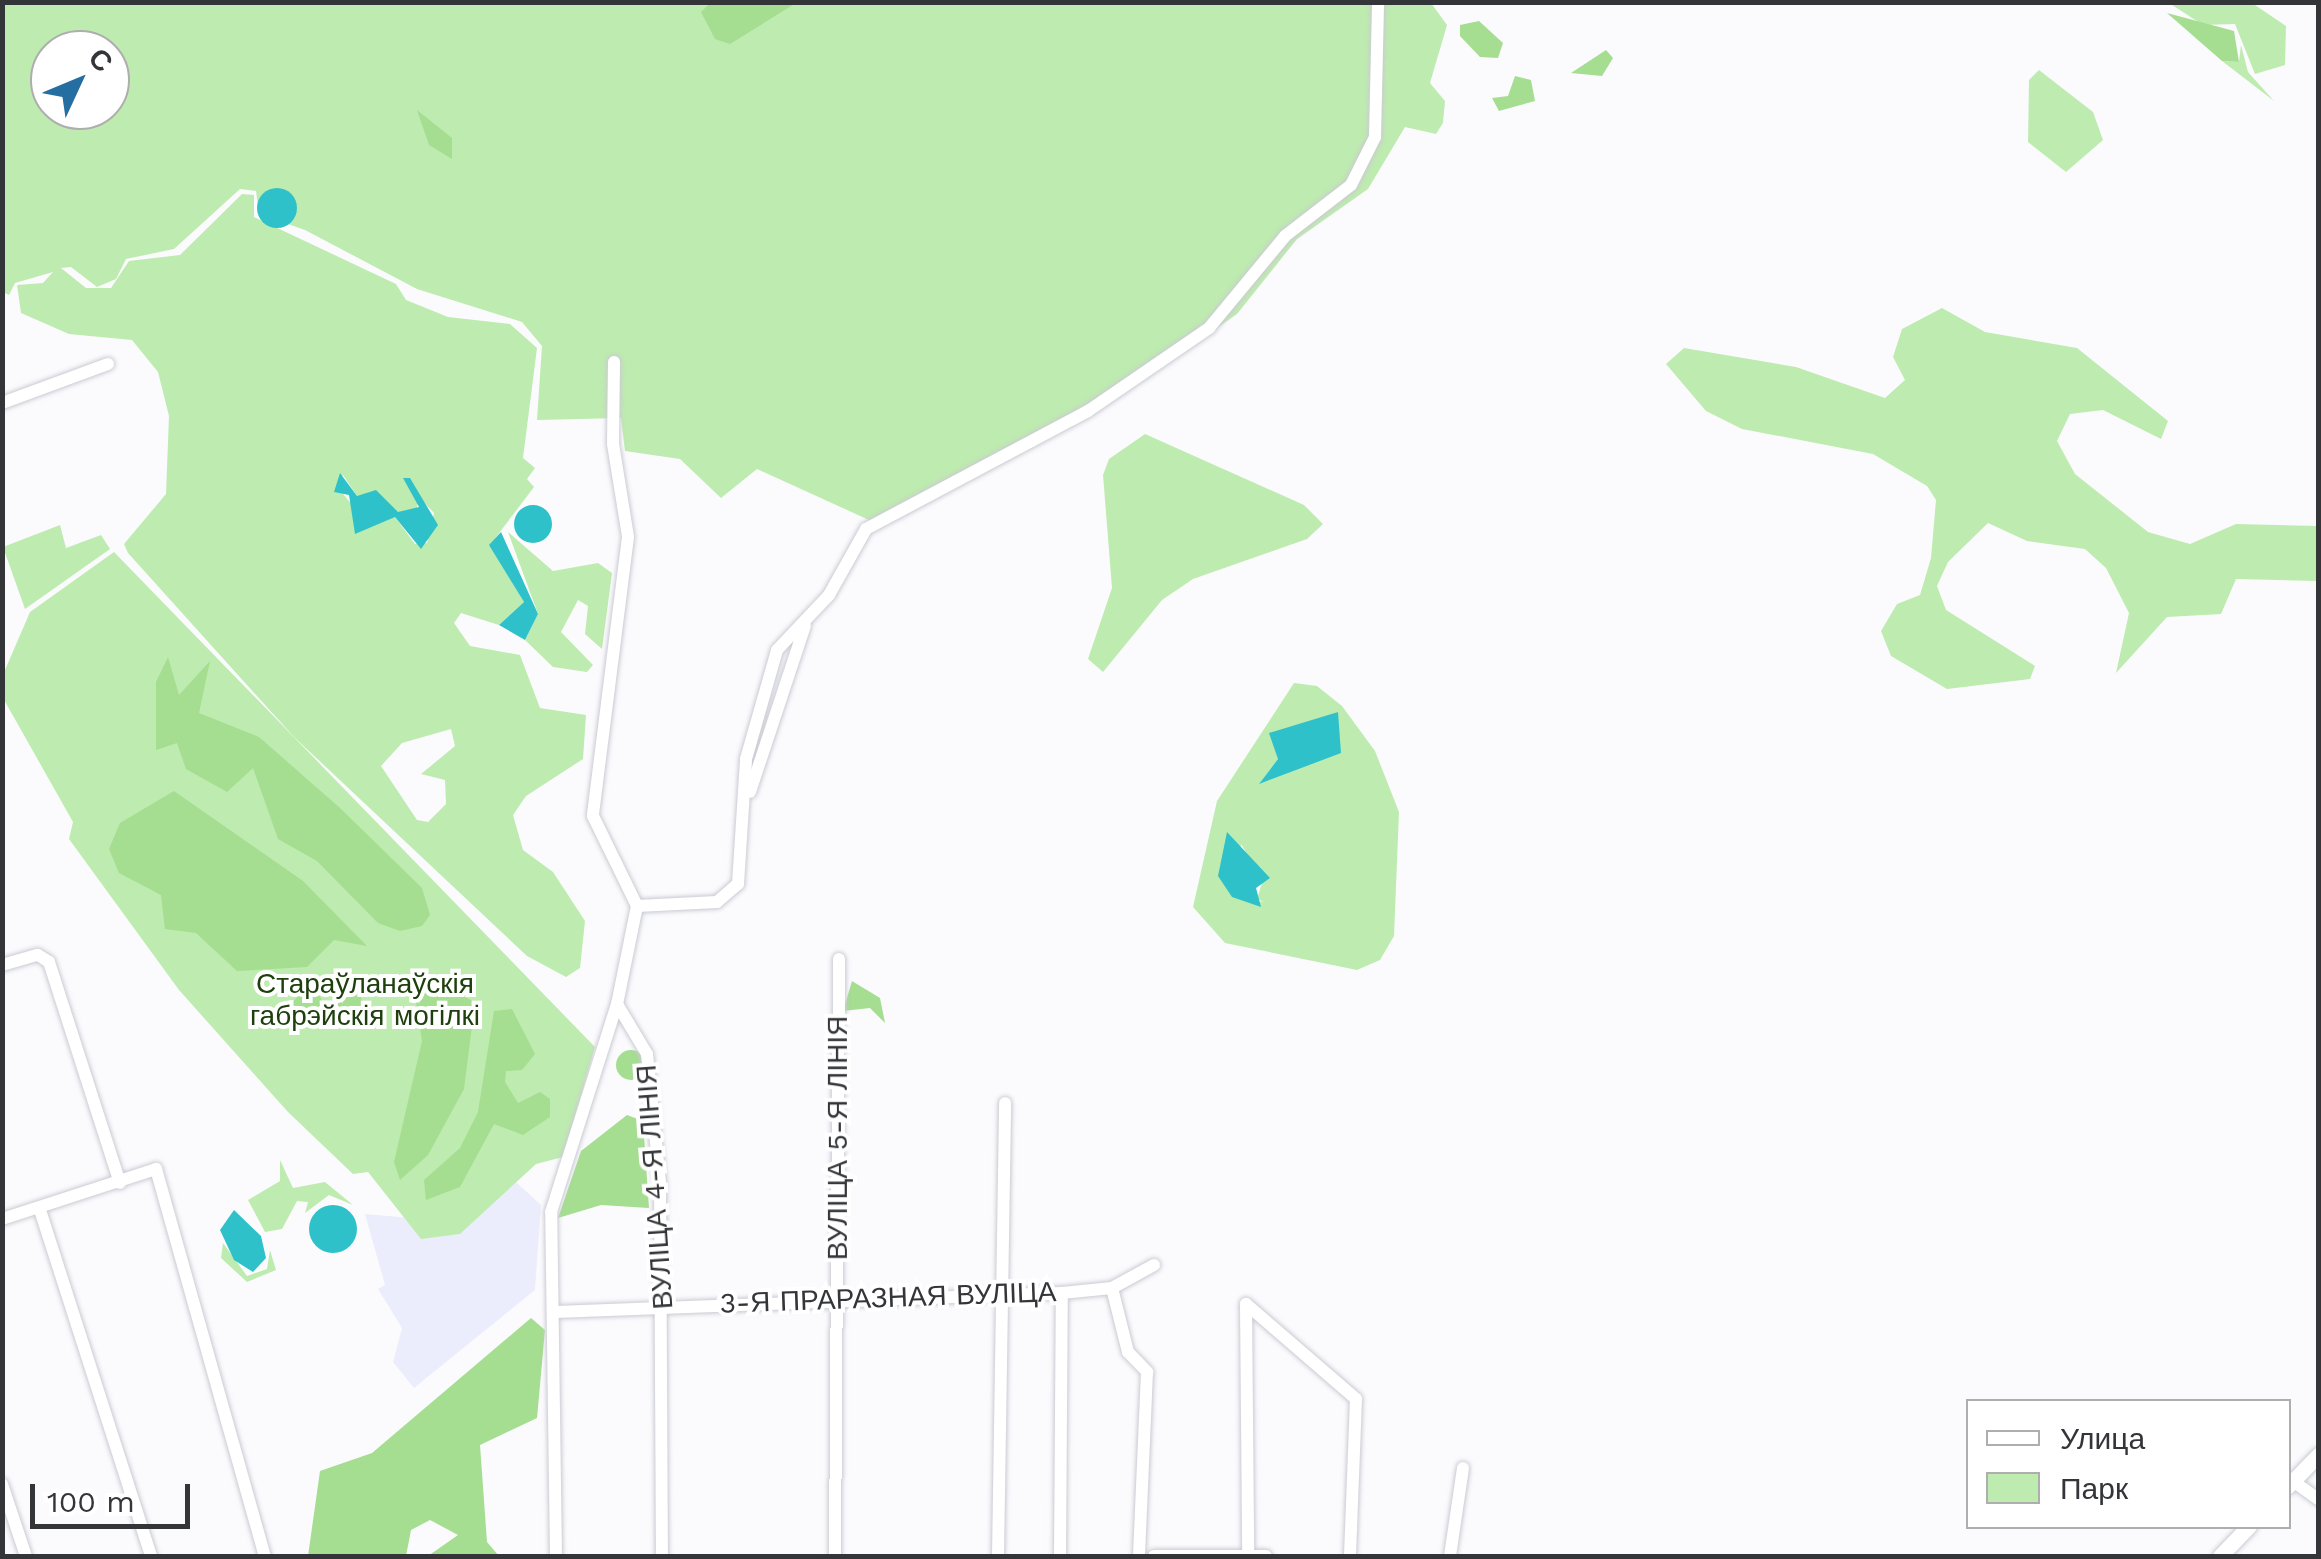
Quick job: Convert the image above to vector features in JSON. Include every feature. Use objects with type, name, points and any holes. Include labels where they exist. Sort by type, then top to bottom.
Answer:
[{"type":"street","points":[[637,906],[716,902],[738,884],[748,799],[746,758],[777,650],[806,623],[866,529],[1088,410],[1208,328],[1285,236],[1352,185],[1375,137],[1378,2]]},
{"type":"street","points":[[556,1556],[554,1188],[582,1132],[618,1004],[637,906],[593,816],[628,537],[612,444],[614,362]]},
{"type":"street","points":[[2,403],[108,364]]},
{"type":"street","points":[[2,965],[44,956],[120,1184]]},
{"type":"street","name":"ВУЛІЦА 5-Я ЛІНІЯ","points":[[835,1556],[839,960]]},
{"type":"street","name":"ВУЛІЦА 4-Я ЛІНІЯ","points":[[618,1004],[647,1054],[664,1305],[662,1556]]},
{"type":"street","points":[[998,1556],[998,1293],[1005,1102]]},
{"type":"street","points":[[4,1214],[40,1210],[156,1169],[265,1556]]},
{"type":"street","points":[[40,1210],[151,1556]]},
{"type":"street","name":"3-Я ПРАРАЗНАЯ ВУЛІЦА","points":[[556,1312],[1062,1293],[1112,1288],[1154,1265]]},
{"type":"street","points":[[1112,1288],[1128,1352],[1147,1372],[1139,1556]]},
{"type":"street","points":[[1060,1556],[1062,1293]]},
{"type":"street","points":[[1248,1555],[1246,1304],[1356,1399],[1350,1556]]},
{"type":"street","points":[[2318,1455],[2291,1483],[2318,1499]]},
{"type":"street","points":[[1450,1556],[1464,1468]]},
{"type":"street","points":[[2,1484],[26,1556]]},
{"type":"street","points":[[2220,1556],[2246,1529]]},
{"type":"street","points":[[1154,1556],[1266,1556]]},
{"type":"shaded area","points":[[516,1182],[541,1205],[535,1290],[414,1388],[393,1362],[402,1328],[378,1289],[385,1285],[365,1214],[411,1218],[428,1237],[460,1234]]},
{"type":"green space","points":[[710,2],[796,3],[730,44],[715,39],[701,12]]},
{"type":"green space","points":[[2,3],[1431,3],[1447,25],[1430,83],[1445,101],[1443,123],[1436,134],[1405,127],[1368,189],[1297,239],[1237,314],[1107,405],[880,525],[757,469],[721,498],[680,459],[625,451],[621,418],[537,420],[542,346],[522,322],[417,289],[305,230],[259,214],[256,191],[240,189],[174,249],[126,259],[116,279],[97,287],[71,267],[61,268],[86,288],[111,288],[129,261],[180,255],[242,194],[254,195],[254,217],[396,284],[406,300],[448,317],[510,324],[537,348],[523,458],[535,468],[527,479],[534,487],[490,545],[524,602],[499,625],[461,613],[454,623],[470,646],[520,655],[540,708],[586,715],[583,759],[526,796],[513,815],[523,850],[553,872],[585,921],[580,968],[566,977],[527,956],[294,737],[128,553],[124,544],[166,494],[169,416],[158,372],[132,340],[69,334],[21,313],[17,285],[43,283],[53,272],[15,283],[9,295],[3,292]],"holes":[[[343,475],[357,496],[398,512],[416,512],[419,497],[434,513],[427,543],[415,544],[395,517],[368,524],[339,489]],[[451,729],[455,746],[421,774],[445,780],[446,804],[428,822],[417,820],[381,766],[402,743]]]},
{"type":"green space","points":[[2169,3],[2252,3],[2286,26],[2285,65],[2255,74],[2235,24],[2203,25]]},
{"type":"green space","points":[[2167,13],[2234,31],[2239,62],[2222,61]]},
{"type":"green space","points":[[1479,21],[1503,43],[1498,58],[1480,57],[1460,36],[1460,25]]},
{"type":"green space","points":[[2241,45],[2248,72],[2274,101],[2222,61],[2239,62]]},
{"type":"green space","points":[[1606,50],[1613,58],[1602,76],[1571,73]]},
{"type":"green space","points":[[2039,70],[2093,112],[2103,140],[2066,172],[2028,142],[2029,80]]},
{"type":"green space","points":[[1515,76],[1531,80],[1535,101],[1499,111],[1492,98],[1508,96]]},
{"type":"green space","points":[[417,110],[452,138],[452,159],[429,145]]},
{"type":"green space","points":[[1942,308],[1985,332],[2077,348],[2168,421],[2161,439],[2103,410],[2070,414],[2057,441],[2075,474],[2148,532],[2190,544],[2236,524],[2318,526],[2318,581],[2236,579],[2221,614],[2167,617],[2116,673],[2129,613],[2106,568],[2085,549],[2027,541],[1988,523],[1948,562],[1937,586],[1946,610],[2035,666],[2030,679],[1947,689],[1891,656],[1881,631],[1897,604],[1920,595],[1931,558],[1936,500],[1927,486],[1873,454],[1742,429],[1706,411],[1666,364],[1684,348],[1796,367],[1885,398],[1905,380],[1893,357],[1902,329]]},
{"type":"green space","points":[[1145,434],[1304,505],[1323,524],[1307,539],[1193,579],[1162,600],[1103,672],[1088,659],[1112,588],[1103,475],[1109,459]]},
{"type":"green space","points":[[60,525],[66,548],[101,535],[110,549],[25,609],[3,547]]},
{"type":"green space","points":[[508,532],[553,571],[598,563],[612,573],[602,649],[585,634],[588,606],[578,600],[561,632],[593,665],[587,672],[553,667],[525,640],[538,614]]},
{"type":"green space","name":"Стараўланаўскія габрэйскія могілкі","points":[[114,552],[595,1047],[563,1157],[536,1164],[460,1234],[421,1239],[368,1172],[353,1174],[288,1112],[179,990],[69,839],[73,822],[3,698],[2,677],[30,612]]},
{"type":"green space","points":[[168,657],[179,695],[210,661],[199,713],[259,737],[340,808],[422,888],[430,915],[422,926],[400,931],[378,923],[317,861],[278,839],[253,768],[227,792],[186,769],[177,743],[156,750],[156,682]]},
{"type":"green space","points":[[1294,683],[1317,686],[1342,706],[1375,751],[1399,812],[1394,936],[1380,960],[1357,970],[1225,943],[1193,907],[1217,801]],"holes":[[[1338,712],[1337,740],[1260,783],[1278,759],[1276,734]],[[1241,844],[1263,880],[1257,899],[1264,902],[1232,897]]]},
{"type":"green space","points":[[174,791],[303,881],[367,946],[334,940],[307,967],[237,971],[196,933],[165,929],[161,895],[119,873],[109,849],[120,823]]},
{"type":"green space","points":[[311,981],[324,1004],[347,993],[361,996],[362,1010],[324,1026],[301,1017],[292,1003]]},
{"type":"green space","points":[[852,981],[880,998],[885,1023],[870,1008],[843,1011]]},
{"type":"green space","points":[[438,984],[475,1002],[464,1089],[428,1155],[400,1180],[394,1162],[422,1041],[415,996]]},
{"type":"green space","points":[[512,1009],[535,1054],[522,1070],[506,1071],[505,1082],[518,1103],[540,1092],[550,1099],[550,1117],[523,1135],[494,1124],[460,1187],[426,1200],[424,1180],[460,1148],[478,1112],[494,1011]]},
{"type":"green space","points":[[631,1050],[642,1054],[646,1065],[642,1076],[631,1080],[620,1076],[616,1065],[620,1054]]},
{"type":"green space","points":[[627,1115],[643,1121],[649,1208],[601,1205],[558,1218],[581,1151]]},
{"type":"green space","points":[[280,1160],[293,1188],[325,1182],[353,1205],[329,1195],[305,1213],[308,1202],[297,1201],[282,1229],[265,1232],[248,1200],[280,1181]]},
{"type":"green space","points":[[223,1243],[247,1276],[267,1269],[270,1250],[276,1270],[247,1282],[221,1258]]},
{"type":"green space","points":[[531,1318],[545,1330],[537,1418],[480,1445],[487,1542],[499,1556],[428,1556],[458,1535],[430,1520],[411,1530],[406,1556],[308,1556],[320,1471],[372,1453]]},
{"type":"water","points":[[277,188],[291,194],[297,208],[291,222],[277,228],[263,222],[257,208],[263,194]]},
{"type":"water","points":[[340,473],[357,496],[376,490],[398,512],[419,507],[403,478],[410,478],[438,525],[421,549],[395,517],[355,534],[349,495],[334,492]]},
{"type":"water","points":[[533,505],[547,510],[552,524],[547,538],[533,543],[519,538],[514,524],[519,510]]},
{"type":"water","points":[[501,532],[538,614],[525,640],[499,625],[524,602],[489,545]]},
{"type":"water","points":[[1338,712],[1341,753],[1259,784],[1278,759],[1269,733]]},
{"type":"water","points":[[1227,832],[1270,878],[1256,888],[1261,907],[1232,897],[1218,876]]},
{"type":"water","points":[[333,1205],[350,1212],[357,1229],[350,1246],[333,1253],[316,1246],[309,1229],[316,1212]]},
{"type":"water","points":[[234,1210],[261,1236],[266,1258],[253,1272],[234,1260],[220,1230]]}]
